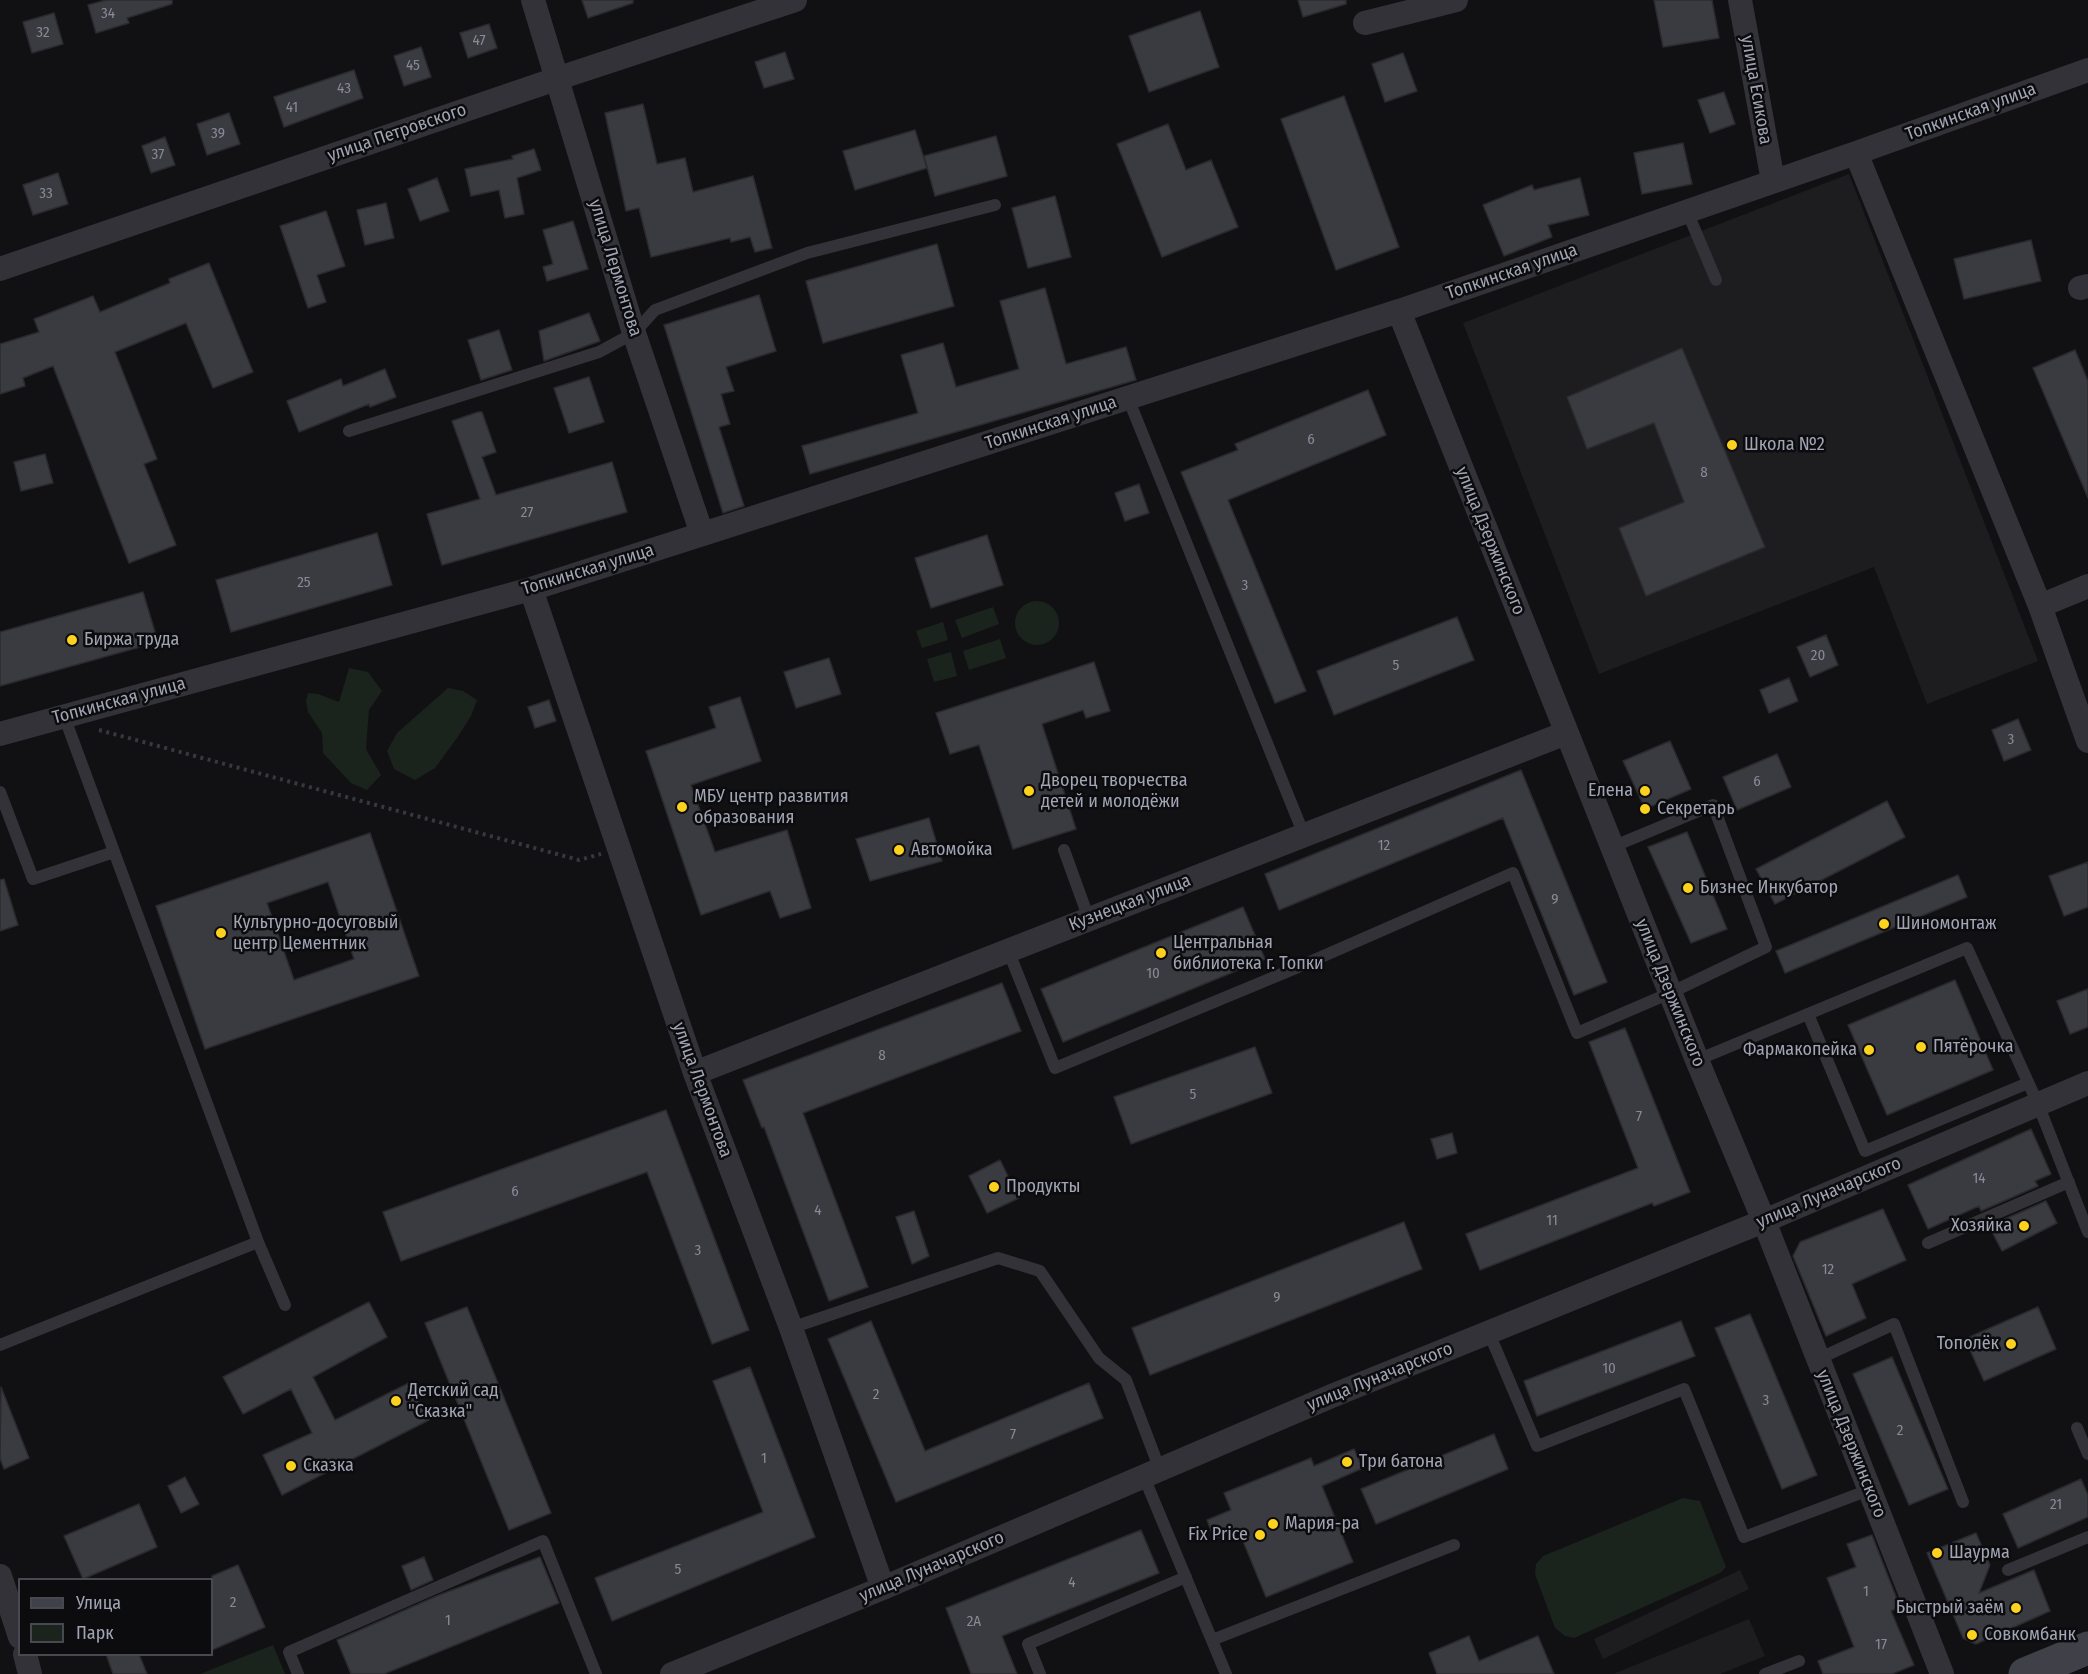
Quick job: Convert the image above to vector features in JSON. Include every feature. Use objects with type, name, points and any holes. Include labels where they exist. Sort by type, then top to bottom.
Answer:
[{"type":"street","name":"улица Лермонтова","points":[[533,0],[559,78],[634,333],[702,534]]},
{"type":"street","name":"улица Петровского","points":[[0,269],[795,0]]},
{"type":"street","points":[[1365,23],[1456,0]]},
{"type":"street","name":"улица Есикова","points":[[1740,0],[1773,181]]},
{"type":"street","name":"Топкинская улица","points":[[0,734],[67,723],[531,589],[1399,311],[2088,70]]},
{"type":"street","points":[[1856,153],[2040,606],[2088,741]]},
{"type":"street","name":"улица Дзержинского","points":[[1399,311],[1670,993],[1764,1221],[1942,1674]]},
{"type":"street","points":[[2040,606],[2088,586]]},
{"type":"street","name":"улица Лермонтова","points":[[531,589],[695,1073],[791,1328],[883,1588]]},
{"type":"street","name":"Кузнецкая улица","points":[[695,1073],[1566,733]]},
{"type":"street","name":"улица Луначарского","points":[[672,1674],[883,1588],[1489,1333],[1764,1221],[2088,1083]]},
{"type":"street","points":[[0,1576],[18,1631]]},
{"type":"street","points":[[2025,1674],[2088,1648]]},
{"type":"street","points":[[26,1656],[30,1674]]},
{"type":"lane","points":[[349,431],[599,352],[634,333],[655,310],[807,252],[995,205]]},
{"type":"lane","points":[[1687,211],[1716,280]]},
{"type":"lane","points":[[1128,398],[1304,835]]},
{"type":"lane","points":[[67,723],[258,1242],[285,1305]]},
{"type":"lane","points":[[0,792],[33,879],[114,852]]},
{"type":"lane","points":[[1008,950],[1055,1068],[1296,968],[1514,873],[1577,1033],[1670,993],[1767,947],[1713,805],[1612,847]]},
{"type":"lane","points":[[1064,850],[1089,919]]},
{"type":"lane","points":[[1697,1060],[1967,948],[2038,1104],[2088,1232]]},
{"type":"lane","points":[[1808,1014],[1875,1174]]},
{"type":"lane","points":[[1865,1151],[2028,1083]]},
{"type":"lane","points":[[1928,1243],[2069,1182]]},
{"type":"lane","points":[[0,1345],[258,1242]]},
{"type":"lane","points":[[791,1328],[998,1258],[1040,1271],[1099,1358],[1126,1380],[1152,1473],[1186,1577],[1226,1674]]},
{"type":"lane","points":[[1818,1359],[1894,1324],[1964,1502]]},
{"type":"lane","points":[[1489,1333],[1537,1446],[1684,1389],[1744,1537],[1869,1490]]},
{"type":"lane","points":[[2077,1428],[2088,1455]]},
{"type":"lane","points":[[2008,1570],[2088,1537]]},
{"type":"lane","points":[[298,1674],[289,1652],[543,1541],[596,1674]]},
{"type":"lane","points":[[1212,1640],[1454,1545]]},
{"type":"lane","points":[[1040,1674],[1028,1644],[1186,1577]]},
{"type":"lane","points":[[1765,1674],[1799,1661]]},
{"type":"path","points":[[67,723],[579,861],[619,849]]},
{"type":"shaded area","name":"Школа №2","points":[[1849,174],[2038,661],[1927,704],[1874,567],[1599,674],[1463,323]]},
{"type":"shaded area","points":[[1740,1570],[1749,1589],[1603,1659],[1594,1639]]},
{"type":"shaded area","points":[[1749,1619],[1765,1656],[1720,1674],[1613,1674]]},
{"type":"green space","points":[[1037,601],[1046,602],[1053,607],[1058,614],[1058,632],[1053,639],[1046,644],[1037,645],[1028,644],[1021,639],[1016,632],[1015,623],[1016,614],[1021,607],[1028,602]]},
{"type":"green space","points":[[993,607],[999,624],[962,638],[955,620]]},
{"type":"green space","points":[[943,622],[948,640],[922,648],[916,631]]},
{"type":"green space","points":[[1000,639],[1006,658],[969,670],[963,651]]},
{"type":"green space","points":[[951,652],[957,676],[934,682],[927,659]]},
{"type":"green space","points":[[349,668],[368,672],[382,691],[369,710],[366,749],[381,775],[367,790],[351,783],[323,753],[322,733],[308,712],[306,701],[308,693],[318,694],[339,702]]},
{"type":"green space","points":[[448,688],[463,691],[477,700],[471,716],[435,768],[415,780],[394,769],[387,751],[397,733]]},
{"type":"green space","points":[[1683,1498],[1700,1501],[1726,1567],[1720,1573],[1574,1638],[1565,1636],[1555,1628],[1535,1574],[1536,1564],[1543,1556]]},
{"type":"green space","points":[[273,1645],[285,1674],[200,1674]]},
{"type":"building","points":[[106,0],[172,0],[172,4],[127,18],[129,23],[96,33],[88,5]]},
{"type":"building","points":[[582,0],[633,0],[633,3],[588,18]]},
{"type":"building","points":[[1298,0],[1346,0],[1346,4],[1303,17]]},
{"type":"building","points":[[1654,0],[1712,0],[1719,38],[1663,47]]},
{"type":"building","points":[[1200,11],[1219,67],[1149,92],[1129,36]]},
{"type":"building","points":[[54,13],[63,44],[32,53],[23,22]]},
{"type":"building","points":[[489,24],[497,48],[468,58],[460,33]]},
{"type":"building","points":[[421,47],[431,77],[404,86],[394,56]]},
{"type":"building","points":[[785,52],[794,79],[764,88],[755,62]]},
{"type":"building","points":[[1403,53],[1417,91],[1385,102],[1372,64]]},
{"type":"building","points":[[354,70],[363,98],[284,127],[274,97]]},
{"type":"building","points":[[1724,92],[1735,124],[1710,133],[1698,100]]},
{"type":"building","points":[[1344,96],[1399,247],[1336,270],[1281,119]]},
{"type":"building","points":[[643,104],[657,164],[685,158],[693,192],[753,176],[772,248],[755,252],[750,237],[731,242],[730,238],[651,257],[639,208],[626,211],[605,113]]},
{"type":"building","points":[[229,113],[240,144],[207,155],[197,124]]},
{"type":"building","points":[[1168,124],[1186,170],[1211,160],[1238,227],[1162,257],[1117,144]]},
{"type":"building","points":[[915,130],[927,168],[855,190],[843,151]]},
{"type":"building","points":[[996,136],[1007,176],[935,196],[924,156]]},
{"type":"building","points":[[165,137],[175,165],[151,173],[142,146]]},
{"type":"building","points":[[1683,143],[1692,184],[1642,194],[1634,153]]},
{"type":"building","points":[[534,149],[541,170],[517,178],[524,214],[505,218],[499,190],[471,196],[465,169],[513,159],[512,156]]},
{"type":"building","points":[[58,173],[68,204],[33,215],[23,185]]},
{"type":"building","points":[[437,178],[449,211],[420,221],[408,189]]},
{"type":"building","points":[[1580,178],[1589,215],[1548,225],[1552,237],[1504,256],[1483,205],[1532,185],[1534,190]]},
{"type":"building","points":[[1055,196],[1071,257],[1028,268],[1012,208]]},
{"type":"building","points":[[386,203],[394,238],[365,245],[357,210]]},
{"type":"building","points":[[326,211],[345,266],[317,275],[326,302],[308,308],[280,226]]},
{"type":"building","points":[[573,221],[588,269],[547,281],[543,267],[553,264],[543,230]]},
{"type":"building","points":[[2031,240],[2041,281],[1964,299],[1954,259]]},
{"type":"building","points":[[937,244],[954,306],[823,343],[806,281]]},
{"type":"building","points":[[209,263],[253,372],[213,388],[186,323],[115,352],[157,459],[144,464],[176,545],[129,563],[53,366],[23,378],[25,386],[0,394],[0,344],[39,332],[34,319],[93,296],[100,312],[170,283],[169,279]]},
{"type":"building","points":[[1045,288],[1066,364],[1126,347],[1136,380],[810,474],[802,446],[918,413],[901,355],[943,343],[956,387],[1019,369],[1000,301]]},
{"type":"building","points":[[759,295],[776,351],[726,367],[734,391],[721,394],[730,424],[719,427],[744,506],[723,513],[664,325]]},
{"type":"building","points":[[589,313],[600,341],[544,361],[539,331]]},
{"type":"building","points":[[499,330],[512,370],[481,380],[468,340]]},
{"type":"building","points":[[1682,348],[1765,547],[1646,596],[1619,528],[1684,502],[1654,423],[1587,449],[1567,397]]},
{"type":"building","points":[[2075,350],[2088,381],[2088,498],[2033,368]]},
{"type":"building","points":[[385,369],[396,397],[370,407],[369,404],[299,432],[287,401],[341,379],[343,386]]},
{"type":"building","points":[[589,377],[604,422],[569,433],[554,388]]},
{"type":"building","points":[[1368,390],[1386,435],[1228,500],[1306,691],[1275,703],[1181,472],[1238,450],[1235,444]]},
{"type":"building","points":[[482,412],[496,452],[482,457],[496,495],[612,462],[627,512],[442,565],[427,514],[480,499],[452,421]]},
{"type":"building","points":[[45,454],[53,483],[21,491],[14,462]]},
{"type":"building","points":[[1139,484],[1149,513],[1125,521],[1115,493]]},
{"type":"building","points":[[377,533],[392,585],[231,632],[216,580]]},
{"type":"building","points":[[987,535],[1003,585],[931,608],[915,558]]},
{"type":"building","points":[[143,592],[158,642],[0,686],[0,632]]},
{"type":"building","points":[[1457,617],[1474,660],[1334,715],[1317,671]]},
{"type":"building","points":[[1826,635],[1838,665],[1810,677],[1797,647]]},
{"type":"building","points":[[829,658],[841,694],[796,708],[784,672]]},
{"type":"building","name":"Дворец творчества детей и молодёжи","points":[[1094,662],[1110,711],[1086,718],[1083,710],[1042,724],[1076,829],[1013,849],[979,745],[950,754],[936,713]]},
{"type":"building","points":[[1789,678],[1798,701],[1769,713],[1760,690]]},
{"type":"building","name":"МБУ центр развития образования","points":[[740,697],[761,761],[691,785],[715,852],[787,830],[811,908],[780,918],[770,891],[701,915],[646,751],[716,728],[709,707]]},
{"type":"building","points":[[549,700],[556,721],[535,728],[528,707]]},
{"type":"building","points":[[2018,719],[2031,750],[2004,761],[1992,730]]},
{"type":"building","points":[[1670,741],[1691,789],[1645,809],[1623,761]]},
{"type":"building","points":[[1777,754],[1791,787],[1737,810],[1723,777]]},
{"type":"building","points":[[1521,770],[1607,982],[1574,995],[1503,818],[1279,910],[1265,874]]},
{"type":"building","points":[[1887,801],[1905,837],[1775,904],[1756,869]]},
{"type":"building","name":"Автомойка","points":[[929,818],[942,861],[870,881],[856,839]]},
{"type":"building","name":"Бизнес Инкубатор","points":[[1687,832],[1727,929],[1691,943],[1648,847]]},
{"type":"building","name":"Культурно-досуговый центр Цементник","points":[[370,833],[419,976],[205,1049],[156,906]],"holes":[[[328,882],[354,959],[294,980],[267,903]]]},
{"type":"building","points":[[2088,862],[2088,907],[2064,916],[2049,876]]},
{"type":"building","points":[[1958,875],[1967,897],[1785,973],[1776,951]]},
{"type":"building","points":[[4,879],[18,925],[0,931],[0,880]]},
{"type":"building","points":[[1243,907],[1265,959],[1063,1042],[1041,989]]},
{"type":"building","name":"Пятёрочка","points":[[1955,980],[1993,1070],[1887,1115],[1848,1025]]},
{"type":"building","points":[[1002,983],[1021,1031],[803,1113],[868,1287],[829,1301],[764,1127],[762,1128],[743,1080]]},
{"type":"building","points":[[2088,989],[2088,1027],[2070,1034],[2057,1001]]},
{"type":"building","points":[[1625,1028],[1690,1192],[1654,1206],[1652,1203],[1480,1270],[1466,1234],[1638,1168],[1589,1042]]},
{"type":"building","points":[[1255,1047],[1272,1093],[1131,1144],[1114,1097]]},
{"type":"building","points":[[666,1110],[749,1330],[712,1344],[647,1172],[401,1261],[383,1212]]},
{"type":"building","points":[[2031,1129],[2051,1174],[2035,1181],[2038,1186],[1981,1211],[1979,1206],[1928,1229],[1908,1185]]},
{"type":"building","points":[[1452,1133],[1457,1153],[1437,1159],[1431,1139]]},
{"type":"building","name":"Продукты","points":[[1000,1160],[1019,1198],[987,1213],[969,1176]]},
{"type":"building","name":"Хозяйка","points":[[2046,1201],[2057,1223],[2002,1251],[1989,1226]]},
{"type":"building","points":[[1883,1209],[1906,1260],[1852,1284],[1866,1318],[1826,1336],[1793,1256],[1800,1242]]},
{"type":"building","points":[[914,1211],[929,1256],[912,1264],[896,1217]]},
{"type":"building","points":[[1404,1222],[1422,1269],[1150,1375],[1132,1328]]},
{"type":"building","name":"Детский сад \"Сказка\"","points":[[369,1302],[387,1337],[313,1377],[335,1420],[409,1383],[429,1420],[282,1495],[263,1455],[312,1433],[291,1389],[243,1414],[223,1377]]},
{"type":"building","points":[[467,1307],[551,1513],[509,1530],[425,1323]]},
{"type":"building","name":"Тополёк","points":[[2038,1307],[2056,1349],[1984,1381],[1965,1339]]},
{"type":"building","points":[[1750,1314],[1817,1475],[1782,1489],[1715,1328]]},
{"type":"building","points":[[871,1321],[925,1451],[1089,1383],[1103,1418],[896,1502],[828,1339]]},
{"type":"building","points":[[1681,1321],[1695,1356],[1537,1416],[1524,1381]]},
{"type":"building","points":[[1892,1357],[1948,1489],[1909,1505],[1853,1374]]},
{"type":"building","points":[[750,1367],[815,1537],[612,1621],[595,1578],[763,1512],[713,1381]]},
{"type":"building","points":[[1,1387],[29,1458],[4,1469],[0,1458]]},
{"type":"building","points":[[1494,1434],[1508,1469],[1376,1524],[1361,1489]]},
{"type":"building","name":"Мария-ра","points":[[1354,1449],[1363,1468],[1322,1486],[1353,1562],[1266,1597],[1238,1529],[1214,1539],[1207,1520],[1231,1510],[1224,1493],[1311,1458],[1314,1466]]},
{"type":"building","points":[[185,1477],[199,1504],[181,1513],[168,1486]]},
{"type":"building","points":[[2081,1479],[2088,1495],[2088,1517],[2018,1548],[2003,1514]]},
{"type":"building","points":[[139,1504],[157,1547],[83,1578],[64,1536]]},
{"type":"building","points":[[1141,1530],[1159,1573],[1002,1636],[1017,1674],[971,1674],[946,1608]]},
{"type":"building","points":[[1976,1533],[1990,1565],[1979,1593],[2034,1570],[2050,1611],[1976,1644],[1963,1638],[1927,1553]]},
{"type":"building","points":[[1872,1535],[1900,1607],[1891,1611],[1914,1665],[1892,1674],[1823,1674],[1818,1661],[1854,1647],[1827,1578],[1856,1567],[1847,1544]]},
{"type":"building","points":[[424,1557],[433,1580],[411,1590],[402,1566]]},
{"type":"building","points":[[540,1557],[559,1603],[384,1674],[351,1674],[337,1640],[439,1595]]},
{"type":"building","points":[[238,1565],[265,1627],[213,1650],[213,1578],[212,1576]]},
{"type":"building","points":[[1469,1636],[1479,1661],[1538,1636],[1554,1674],[1437,1674],[1429,1653]]},
{"type":"building","points":[[107,1656],[140,1656],[147,1674],[113,1674]]},
{"type":"place","name":"Школа №2","points":[[1732,445]]},
{"type":"place","name":"Биржа труда","points":[[72,640]]},
{"type":"place","name":"Дворец творчества детей и молодёжи","points":[[1029,791]]},
{"type":"place","name":"Елена","points":[[1645,791]]},
{"type":"place","name":"МБУ центр развития образования","points":[[682,807]]},
{"type":"place","name":"Секретарь","points":[[1645,809]]},
{"type":"place","name":"Автомойка","points":[[899,850]]},
{"type":"place","name":"Бизнес Инкубатор","points":[[1688,888]]},
{"type":"place","name":"Шиномонтаж","points":[[1884,924]]},
{"type":"place","name":"Культурно-досуговый центр Цементник","points":[[221,933]]},
{"type":"place","name":"Центральная библиотека г. Топки","points":[[1161,953]]},
{"type":"place","name":"Пятёрочка","points":[[1921,1047]]},
{"type":"place","name":"Фармакопейка","points":[[1869,1050]]},
{"type":"place","name":"Продукты","points":[[994,1187]]},
{"type":"place","name":"Хозяйка","points":[[2024,1226]]},
{"type":"place","name":"Тополёк","points":[[2011,1344]]},
{"type":"place","name":"Детский сад \"Сказка\"","points":[[396,1401]]},
{"type":"place","name":"Три батона","points":[[1347,1462]]},
{"type":"place","name":"Сказка","points":[[291,1466]]},
{"type":"place","name":"Мария-ра","points":[[1273,1524]]},
{"type":"place","name":"Fix Price","points":[[1260,1535]]},
{"type":"place","name":"Шаурма","points":[[1937,1553]]},
{"type":"place","name":"Быстрый заём","points":[[2016,1608]]},
{"type":"place","name":"Совкомбанк","points":[[1972,1635]]}]
